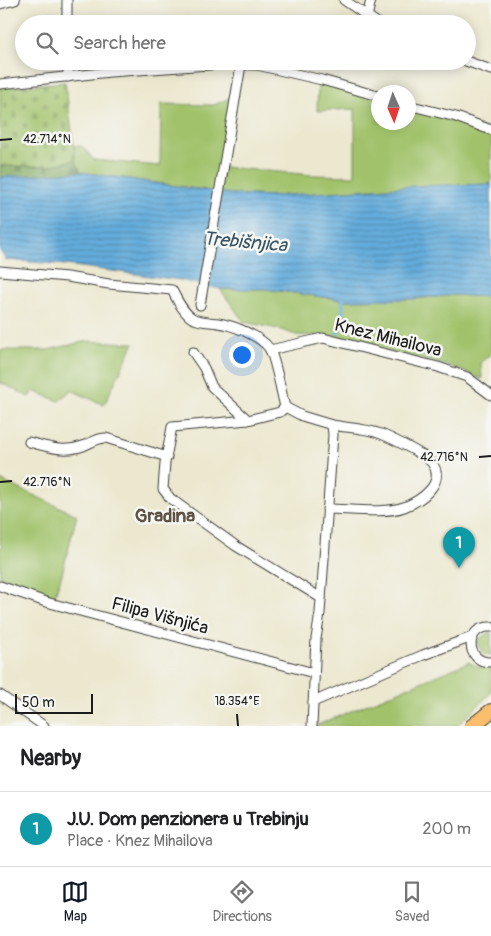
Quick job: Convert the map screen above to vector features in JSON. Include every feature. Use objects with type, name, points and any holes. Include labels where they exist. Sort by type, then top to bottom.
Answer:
[{"type":"main road","points":[[472,726],[491,712]]},
{"type":"main road","points":[[482,726],[491,712]]},
{"type":"street","points":[[0,4],[15,0]]},
{"type":"street","points":[[66,0],[67,15]]},
{"type":"street","points":[[344,0],[364,15]]},
{"type":"street","points":[[367,15],[370,0]]},
{"type":"street","points":[[476,65],[491,70]]},
{"type":"street","points":[[68,70],[68,77]]},
{"type":"street","points":[[0,84],[132,70]]},
{"type":"street","points":[[200,305],[240,70]]},
{"type":"street","points":[[280,70],[371,94]]},
{"type":"street","points":[[416,107],[456,117],[491,130]]},
{"type":"street","points":[[0,271],[172,290],[178,303],[193,318],[211,323],[219,323],[246,332],[262,341],[270,350],[285,407],[302,416],[332,426],[382,434],[425,457],[432,463],[436,472],[436,482],[431,490],[421,499],[403,508],[387,510],[327,508]]},
{"type":"street","name":"Knez Mihailova","points":[[270,350],[323,338],[438,367],[467,377],[491,395]]},
{"type":"street","points":[[192,352],[204,368],[212,387],[248,420]]},
{"type":"street","points":[[285,407],[280,412],[248,420],[172,427],[166,457],[163,489],[171,499],[236,546],[321,598]]},
{"type":"street","points":[[312,726],[314,673],[333,435],[332,426]]},
{"type":"street","points":[[29,442],[55,449],[70,450],[84,446],[99,438],[106,438],[166,457]]},
{"type":"street","name":"Filipa Višnjića","points":[[0,586],[46,602],[314,673]]},
{"type":"street","points":[[313,702],[424,655],[472,637],[481,628],[491,627]]},
{"type":"street","points":[[472,637],[471,648],[473,653],[481,661],[491,662]]},
{"type":"street","points":[[0,695],[44,726]]},
{"type":"green space","points":[[65,82],[75,160],[46,166],[0,166],[0,88]]},
{"type":"green space","points":[[318,82],[371,95],[371,130],[416,130],[416,107],[491,130],[491,184],[417,186],[274,196],[231,194],[81,172],[75,160],[74,146],[82,146],[94,160],[160,166],[161,104],[214,105],[232,97],[222,167],[313,175],[355,176],[355,109],[317,111]]},
{"type":"green space","points":[[75,160],[81,172],[0,177],[0,166],[46,166]]},
{"type":"green space","points":[[220,289],[266,289],[343,300],[412,299],[455,295],[491,297],[491,354],[481,362],[482,379],[453,367],[327,336],[296,335],[244,322]]},
{"type":"green space","points":[[87,341],[134,343],[104,405],[71,390],[59,401],[33,391],[29,397],[2,383],[0,385],[0,350],[48,350]]},
{"type":"green space","points":[[0,480],[77,515],[54,598],[0,577],[0,551],[2,545],[0,544]]},
{"type":"green space","points":[[491,633],[491,655],[484,654],[478,646],[479,639]]},
{"type":"green space","points":[[469,662],[480,667],[491,666],[491,693],[457,726],[315,726]]},
{"type":"water","name":"Trebišnjica","points":[[81,172],[231,194],[274,196],[417,186],[491,184],[491,297],[455,295],[412,299],[343,300],[266,289],[220,289],[180,280],[58,264],[6,260],[0,251],[0,177]]},
{"type":"waterway","points":[[337,334],[343,322],[343,300]]},
{"type":"place","name":"J.U. Dom penzionera u Trebinju","points":[[459,568]]},
{"type":"district","name":"Gradina","points":[[165,516]]}]
